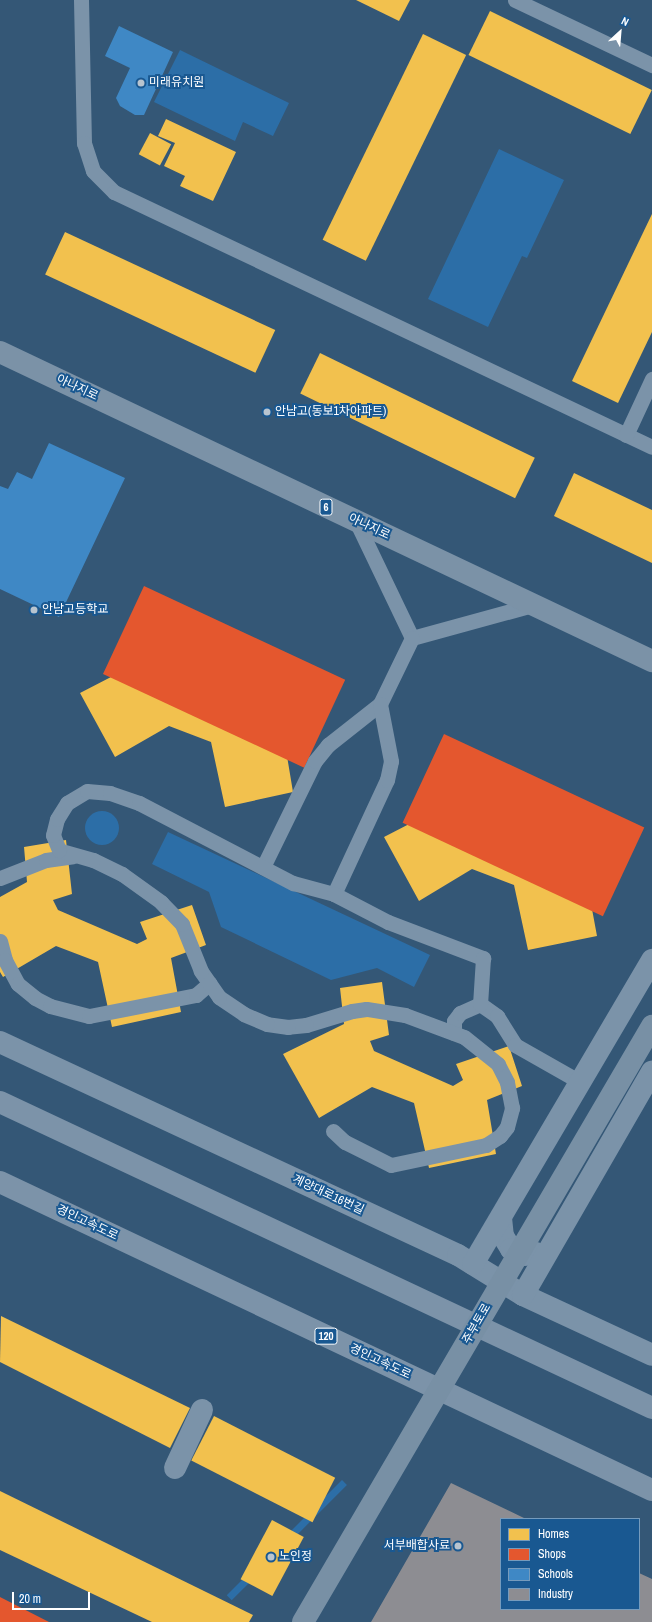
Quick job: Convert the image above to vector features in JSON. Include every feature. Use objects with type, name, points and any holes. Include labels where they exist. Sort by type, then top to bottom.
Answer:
[{"type":"highway","points":[[0,1102],[652,1408]]},
{"type":"highway","name":"경인고속도로","points":[[0,1182],[652,1490]]},
{"type":"main road","name":"아나지로","points":[[0,352],[652,662]]},
{"type":"main road","name":"주부토로","points":[[303,1622],[652,1026]]},
{"type":"street","points":[[473,1264],[652,960]]},
{"type":"street","name":"계양대로16번길","points":[[0,1042],[473,1264],[523,1295],[652,1355]]},
{"type":"street","points":[[523,1295],[652,1072]]},
{"type":"street","points":[[500,1218],[505,1242],[517,1254],[532,1254],[552,1246]]},
{"type":"street","points":[[175,1468],[202,1410]]},
{"type":"lane","points":[[81,0],[84,143],[93,171],[114,192],[652,447]]},
{"type":"lane","points":[[515,0],[652,65]]},
{"type":"lane","points":[[626,435],[652,380]]},
{"type":"lane","points":[[356,521],[412,638]]},
{"type":"lane","points":[[263,867],[315,761],[328,745],[380,704],[412,638],[533,605]]},
{"type":"lane","points":[[334,894],[387,780],[391,761],[380,704]]},
{"type":"lane","points":[[333,1132],[345,1142],[391,1165],[486,1145],[500,1136],[507,1127],[512,1108],[507,1082],[498,1064],[483,1050],[454,1032],[405,1014],[366,1009],[352,1011],[306,1025],[288,1027],[267,1024],[244,1014],[219,997],[201,972],[182,924],[161,902],[122,874],[76,855],[59,850],[53,835],[57,819],[67,802],[87,791],[110,793],[139,803],[293,883],[334,894],[388,922],[482,958],[480,1004]]},
{"type":"lane","points":[[0,878],[46,860],[76,855]]},
{"type":"lane","points":[[0,941],[5,960],[18,984],[35,998],[50,1006],[89,1016],[196,995],[210,983]]},
{"type":"lane","points":[[454,1032],[454,1022],[460,1013],[480,1004]]},
{"type":"lane","points":[[480,1004],[497,1016],[515,1045],[580,1082]]},
{"type":"lane","points":[[498,1064],[515,1045]]},
{"type":"shaded area","points":[[180,50],[289,103],[273,136],[243,122],[235,141],[154,102]]},
{"type":"shaded area","points":[[499,149],[564,180],[527,258],[522,256],[488,327],[428,299]]},
{"type":"shaded area","points":[[99,811],[105,811],[109,812],[116,818],[119,828],[118,835],[112,842],[105,845],[99,845],[95,844],[88,838],[85,831],[85,825],[86,821],[92,814]]},
{"type":"shaded area","points":[[168,832],[430,955],[414,987],[377,968],[331,980],[221,927],[209,892],[152,864]]},
{"type":"shaded area","points":[[342,1480],[347,1485],[232,1600],[227,1595]]},
{"type":"building: Homes","points":[[356,0],[410,0],[399,21]]},
{"type":"building: Homes","points":[[490,11],[652,90],[630,134],[469,55]]},
{"type":"building: Homes","points":[[423,34],[466,55],[366,261],[323,240]]},
{"type":"building: Homes","points":[[166,119],[236,152],[213,201],[180,186],[185,176],[164,166],[175,143],[158,136]]},
{"type":"building: Homes","points":[[150,133],[171,144],[160,165],[139,154]]},
{"type":"building: Homes","points":[[652,214],[652,332],[618,403],[572,381]]},
{"type":"building: Homes","points":[[65,232],[275,330],[255,373],[45,275]]},
{"type":"building: Homes","points":[[320,353],[535,458],[515,498],[300,393]]},
{"type":"building: Homes","points":[[574,473],[652,510],[652,563],[554,516]]},
{"type":"building: Homes","points":[[179,620],[185,674],[166,679],[171,690],[249,724],[260,719],[253,702],[305,685],[318,725],[284,738],[293,792],[225,807],[211,742],[169,726],[115,757],[80,693],[140,662],[137,627]]},
{"type":"building: Homes","points":[[482,764],[489,817],[470,823],[474,833],[553,867],[563,862],[556,846],[609,828],[622,868],[587,882],[597,936],[528,950],[514,885],[472,869],[419,901],[384,837],[444,806],[440,770]]},
{"type":"building: Homes","points":[[66,840],[72,894],[53,900],[58,910],[137,944],[147,939],[140,922],[192,905],[206,945],[171,958],[181,1012],[112,1027],[98,962],[56,946],[3,977],[0,972],[0,897],[27,882],[24,847]]},
{"type":"building: Homes","points":[[382,982],[389,1035],[370,1041],[374,1051],[453,1086],[463,1080],[456,1064],[509,1046],[522,1086],[487,1100],[496,1154],[429,1168],[414,1103],[372,1087],[319,1118],[283,1054],[344,1024],[340,988]]},
{"type":"building: Homes","points":[[1,1316],[190,1408],[170,1448],[0,1362]]},
{"type":"building: Homes","points":[[214,1416],[335,1478],[312,1522],[191,1461]]},
{"type":"building: Homes","points":[[0,1491],[253,1615],[249,1622],[152,1622],[0,1550]]},
{"type":"building: Homes","name":"노인정","points":[[272,1520],[304,1537],[272,1596],[241,1579]]},
{"type":"building: Shops","points":[[144,586],[345,680],[304,768],[103,674]]},
{"type":"building: Shops","points":[[444,734],[644,827],[603,916],[403,823]]},
{"type":"building: Shops","points":[[0,1597],[49,1622],[0,1622]]},
{"type":"building: Schools","name":"미래유치원","points":[[119,26],[173,52],[144,115],[135,115],[120,106],[116,98],[130,68],[105,56]]},
{"type":"building: Schools","points":[[49,443],[125,478],[59,617],[0,589],[0,486],[8,489],[17,472],[32,479]]},
{"type":"building: Industry","name":"서부배합사료","points":[[451,1483],[524,1518],[500,1518],[500,1610],[640,1610],[640,1573],[652,1579],[652,1622],[371,1622]]},
{"type":"place","name":"미래유치원","points":[[141,83]]},
{"type":"place","name":"안남고(동보1차아파트)","points":[[267,412]]},
{"type":"place","name":"안남고등학교","points":[[34,610]]},
{"type":"place","name":"서부배합사료","points":[[458,1546]]},
{"type":"place","name":"노인정","points":[[271,1557]]}]
